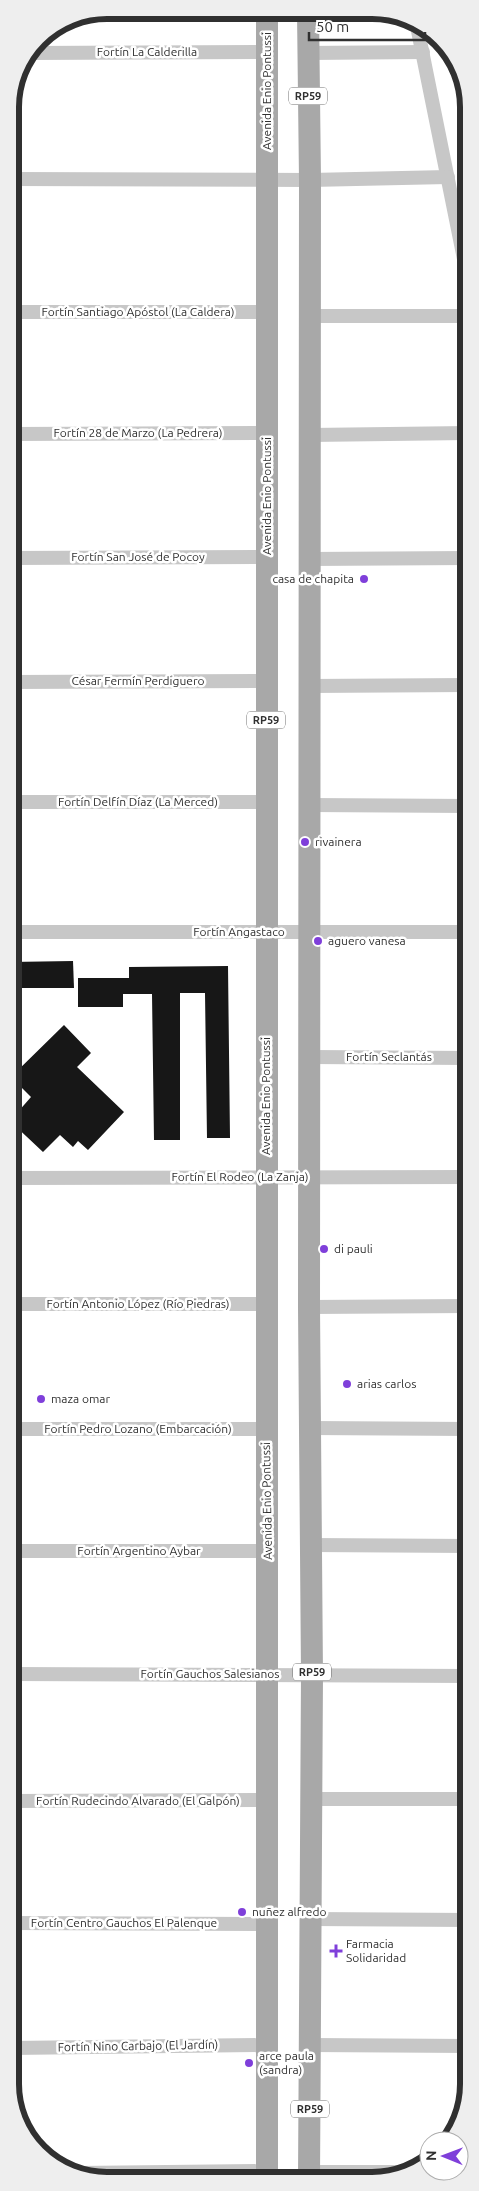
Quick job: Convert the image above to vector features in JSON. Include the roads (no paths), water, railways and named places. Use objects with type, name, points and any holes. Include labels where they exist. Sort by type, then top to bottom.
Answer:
[{"type":"main road","name":"Avenida Enio Pontussi","points":[[266,2172],[268,1551],[266,1429],[267,19]]},
{"type":"main road","name":"RP59","points":[[308,19],[310,180],[309,1307],[312,1675],[309,2172]]},
{"type":"street","points":[[418,32],[460,238]]},
{"type":"street","name":"Fortín La Calderilla","points":[[37,53],[267,52]]},
{"type":"street","points":[[308,53],[423,52]]},
{"type":"street","points":[[19,179],[310,180],[448,176]]},
{"type":"street","name":"Fortín Santiago Apóstol (La Caldera)","points":[[19,312],[267,312]]},
{"type":"street","points":[[309,316],[460,316]]},
{"type":"street","name":"Fortín 28 de Marzo (La Pedrera)","points":[[19,434],[267,433]]},
{"type":"street","points":[[310,435],[460,433]]},
{"type":"street","name":"Fortín San José de Pocoy","points":[[19,558],[267,557]]},
{"type":"street","points":[[309,559],[460,558]]},
{"type":"street","name":"César Fermín Perdiguero","points":[[19,682],[266,681]]},
{"type":"street","points":[[309,686],[460,685]]},
{"type":"street","name":"Fortín Delfín Díaz (La Merced)","points":[[19,802],[266,802]]},
{"type":"street","points":[[310,805],[460,806]]},
{"type":"street","name":"Fortín Angastaco","points":[[19,932],[460,932]]},
{"type":"street","name":"Fortín Seclantás","points":[[310,1057],[460,1058]]},
{"type":"street","name":"Fortín El Rodeo (La Zanja)","points":[[19,1178],[460,1177]]},
{"type":"street","name":"Fortín Antonio López (Río Piedras)","points":[[19,1304],[266,1304]]},
{"type":"street","points":[[309,1307],[460,1306]]},
{"type":"street","points":[[310,1428],[460,1430]]},
{"type":"street","name":"Fortín Pedro Lozano (Embarcación)","points":[[19,1429],[266,1429]]},
{"type":"street","points":[[311,1546],[460,1546]]},
{"type":"street","name":"Fortín Argentino Aybar","points":[[19,1551],[268,1551]]},
{"type":"street","name":"Fortín Gauchos Salesianos","points":[[19,1674],[460,1676]]},
{"type":"street","points":[[312,1799],[460,1799]]},
{"type":"street","name":"Fortín Rudecindo Alvarado (El Galpón)","points":[[19,1801],[266,1800]]},
{"type":"street","points":[[311,1919],[460,1920]]},
{"type":"street","name":"Fortín Centro Gauchos El Palenque","points":[[19,1923],[267,1924]]},
{"type":"street","name":"Fortín Nino Carbajo (El Jardín)","points":[[19,2048],[266,2045]]},
{"type":"street","points":[[310,2045],[460,2046]]},
{"type":"place","name":"casa de chapita","points":[[364,579]]},
{"type":"place","name":"rivainera","points":[[305,842]]},
{"type":"place","name":"aguero vanesa","points":[[318,941]]},
{"type":"place","name":"di pauli","points":[[324,1249]]},
{"type":"place","name":"arias carlos","points":[[347,1384]]},
{"type":"place","name":"maza omar","points":[[41,1399]]},
{"type":"place","name":"nuñez alfredo","points":[[242,1912]]},
{"type":"place","name":"Farmacia Solidaridad","points":[[336,1951]]},
{"type":"place","name":"arce paula (sandra)","points":[[249,2063]]}]
